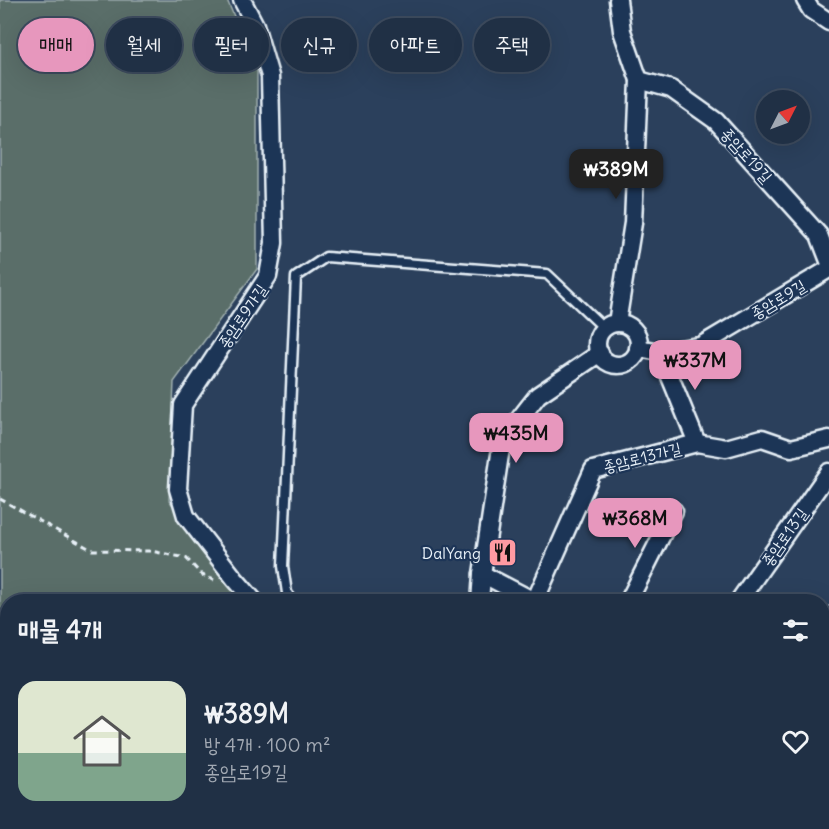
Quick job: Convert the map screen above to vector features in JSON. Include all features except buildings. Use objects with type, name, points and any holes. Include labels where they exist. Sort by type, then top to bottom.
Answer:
[{"type":"street","name":"종암로9가길","points":[[242,0],[255,25],[270,75],[274,243],[268,276],[183,405],[178,489],[186,516],[248,594]]},
{"type":"street","points":[[610,325],[629,326],[634,331],[638,348],[631,360],[617,364],[610,363],[604,359],[597,347],[600,333],[610,325],[633,223],[639,80],[621,31],[618,0]]},
{"type":"street","points":[[805,0],[811,10],[829,22]]},
{"type":"street","name":"종암로19길","points":[[639,80],[671,89],[716,121],[819,235],[829,261]]},
{"type":"street","name":"종암로9길","points":[[638,348],[660,352],[700,346],[829,269]]},
{"type":"street","points":[[660,352],[697,443]]},
{"type":"street","points":[[481,594],[502,441],[538,395],[600,353]]},
{"type":"street","name":"종암로13가길","points":[[538,594],[593,470],[697,443],[726,448],[762,438],[791,448],[829,439]]},
{"type":"street","name":"종암로13길","points":[[744,594],[829,472]]},
{"type":"street","points":[[632,594],[674,511]]},
{"type":"street","points":[[482,574],[521,594]]},
{"type":"lane","points":[[288,594],[283,566],[296,276],[326,257],[547,274],[610,325]]},
{"type":"path","points":[[0,499],[92,550],[151,551],[177,556],[186,558],[202,575],[224,584],[235,579]]},
{"type":"green space","points":[[0,0],[227,0],[235,18],[194,18],[194,72],[257,72],[257,269],[174,382],[169,500],[239,594],[0,594]]},
{"type":"place","name":"DalYang","points":[[502,553]]}]
